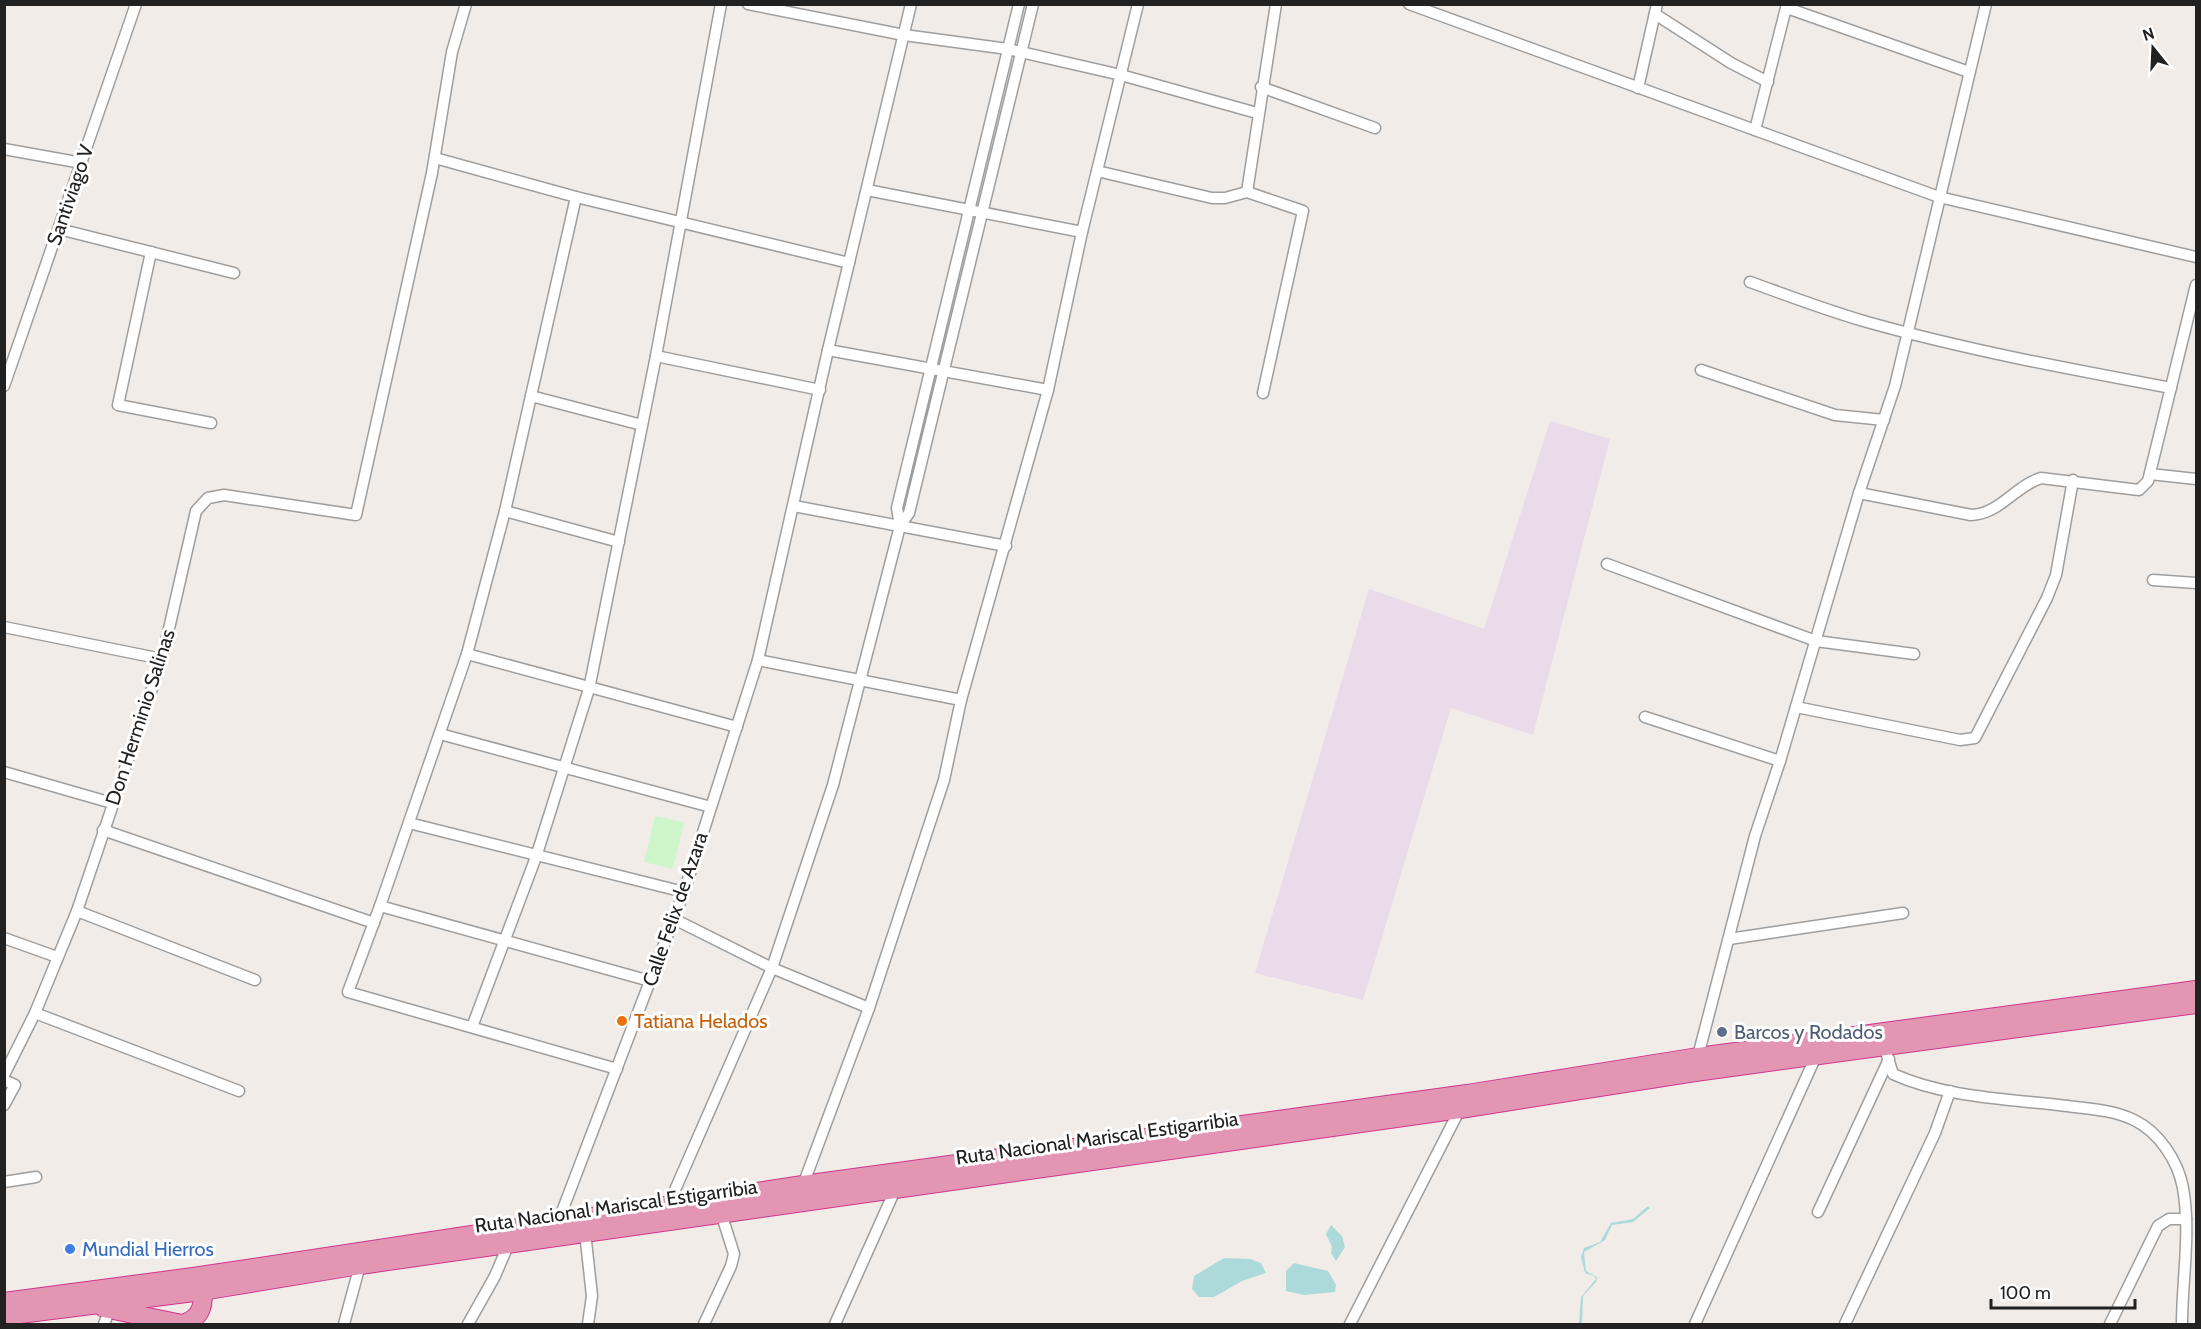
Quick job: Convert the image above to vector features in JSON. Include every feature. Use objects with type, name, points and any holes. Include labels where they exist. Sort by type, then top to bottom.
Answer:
[{"type":"highway","name":"Ruta Nacional Mariscal Estigarribia","points":[[4,1316],[88,1304],[558,1221],[803,1185],[1697,1064],[2196,990]]},
{"type":"highway","name":"Ruta Nacional Mariscal Estigarribia","points":[[4,1302],[198,1284],[360,1265],[1460,1109],[1697,1064],[1886,1052],[2196,1004]]},
{"type":"highway","points":[[88,1304],[107,1317],[182,1324],[194,1321],[200,1314],[198,1284]]},
{"type":"street","name":"Santiviago V","points":[[4,386],[136,4]]},
{"type":"street","points":[[466,4],[447,74],[435,158],[576,197],[849,263]]},
{"type":"street","points":[[472,1027],[536,857],[566,769],[589,689],[682,222],[721,4]]},
{"type":"street","points":[[748,4],[904,35],[1008,49],[1121,75],[1257,113]]},
{"type":"street","name":"Calle Felix de Azara","points":[[558,1221],[684,892],[758,660],[828,350],[911,4]]},
{"type":"street","points":[[900,526],[897,508],[1019,4]]},
{"type":"street","points":[[668,1206],[772,968],[833,785],[900,526],[909,513],[1033,4]]},
{"type":"street","points":[[803,1185],[869,1008],[944,780],[961,700],[1048,390],[1082,232],[1138,4]]},
{"type":"street","points":[[1247,192],[1261,87],[1276,4]]},
{"type":"street","points":[[1409,4],[1939,197],[2196,256]]},
{"type":"street","points":[[1697,1064],[1755,836],[1780,761],[1859,493],[1884,420],[1986,4]]},
{"type":"street","points":[[1755,130],[1787,6],[1969,72]]},
{"type":"street","points":[[1638,88],[1656,9],[1731,63],[1768,82]]},
{"type":"street","points":[[1261,87],[1375,128]]},
{"type":"street","points":[[4,149],[82,163]]},
{"type":"street","name":"Don Herminio Salinas","points":[[4,1077],[35,1013],[77,911],[162,659],[190,543],[190,525],[195,511],[208,498],[224,495],[356,515],[435,158]]},
{"type":"street","points":[[1097,171],[1212,198],[1226,198],[1247,192],[1303,211],[1263,393]]},
{"type":"street","points":[[867,190],[1082,232]]},
{"type":"street","points":[[576,197],[505,511],[467,654],[348,992],[617,1070]]},
{"type":"street","points":[[59,229],[234,273]]},
{"type":"street","points":[[151,252],[118,405],[211,423]]},
{"type":"street","points":[[1750,282],[1864,321],[1907,333],[2051,365],[2171,388]]},
{"type":"street","points":[[1859,493],[1971,515],[1983,515],[2031,481],[2041,478],[2073,480],[2133,491],[2144,487],[2150,474],[2196,285]]},
{"type":"street","points":[[828,350],[1048,390]]},
{"type":"street","points":[[656,356],[820,390]]},
{"type":"street","points":[[1701,370],[1834,415],[1884,420]]},
{"type":"street","points":[[531,396],[642,424]]},
{"type":"street","points":[[2150,474],[2196,479]]},
{"type":"street","points":[[1796,707],[1960,740],[1975,738],[1980,733],[2047,598],[2056,575],[2073,480]]},
{"type":"street","points":[[794,506],[1006,546]]},
{"type":"street","points":[[505,511],[619,542]]},
{"type":"street","points":[[1607,564],[1816,641],[1914,654]]},
{"type":"street","points":[[2153,580],[2196,584]]},
{"type":"street","points":[[4,627],[162,659]]},
{"type":"street","points":[[467,654],[589,689],[737,727]]},
{"type":"street","points":[[758,660],[961,700]]},
{"type":"street","points":[[1644,717],[1780,761]]},
{"type":"street","points":[[440,734],[711,807]]},
{"type":"street","points":[[4,772],[112,803]]},
{"type":"street","points":[[409,824],[684,892]]},
{"type":"street","points":[[103,830],[374,923]]},
{"type":"street","points":[[380,906],[650,981]]},
{"type":"street","points":[[77,911],[255,980]]},
{"type":"street","points":[[1728,939],[1903,913]]},
{"type":"street","points":[[674,919],[772,968],[869,1008]]},
{"type":"street","points":[[4,938],[57,957]]},
{"type":"street","points":[[35,1013],[239,1091]]},
{"type":"street","points":[[1886,1052],[1893,1074],[1911,1082],[1950,1091],[2114,1112],[2146,1128],[2172,1158],[2183,1188],[2186,1219],[2182,1324]]},
{"type":"street","points":[[1818,1212],[1886,1052]]},
{"type":"street","points":[[1695,1324],[1816,1056]]},
{"type":"street","points":[[4,1077],[15,1085],[4,1105]]},
{"type":"street","points":[[1845,1324],[1935,1133],[1950,1091]]},
{"type":"street","points":[[1350,1324],[1460,1109]]},
{"type":"street","points":[[4,1182],[36,1176]]},
{"type":"street","points":[[835,1324],[895,1190]]},
{"type":"street","points":[[704,1324],[731,1266],[734,1254],[721,1213]]},
{"type":"street","points":[[2110,1324],[2158,1226],[2169,1219],[2186,1219]]},
{"type":"street","points":[[585,1232],[592,1296],[588,1324]]},
{"type":"street","points":[[468,1324],[495,1276],[509,1243]]},
{"type":"street","points":[[344,1324],[360,1265]]},
{"type":"shaded area","points":[[1550,421],[1610,439],[1533,735],[1451,708],[1363,1000],[1255,973],[1369,589],[1484,629]]},
{"type":"green space","points":[[655,816],[684,822],[673,869],[644,862]]},
{"type":"water","points":[[1648,1206],[1650,1208],[1633,1222],[1612,1225],[1605,1240],[1584,1252],[1586,1271],[1597,1277],[1596,1282],[1583,1296],[1582,1324],[1579,1324],[1581,1297],[1596,1279],[1585,1273],[1581,1257],[1584,1248],[1600,1242],[1611,1223],[1633,1219]]},
{"type":"water","points":[[1331,1225],[1342,1236],[1345,1247],[1336,1261],[1331,1253],[1332,1247],[1326,1234]]},
{"type":"water","points":[[1224,1258],[1250,1259],[1261,1263],[1266,1273],[1242,1281],[1214,1297],[1199,1297],[1192,1289],[1194,1276]]},
{"type":"water","points":[[1294,1263],[1328,1271],[1336,1285],[1335,1292],[1304,1295],[1286,1291],[1286,1271]]},
{"type":"place","name":"Tatiana Helados","points":[[622,1021]]},
{"type":"place","name":"Barcos y Rodados","points":[[1722,1032]]},
{"type":"place","name":"Mundial Hierros","points":[[70,1249]]}]
